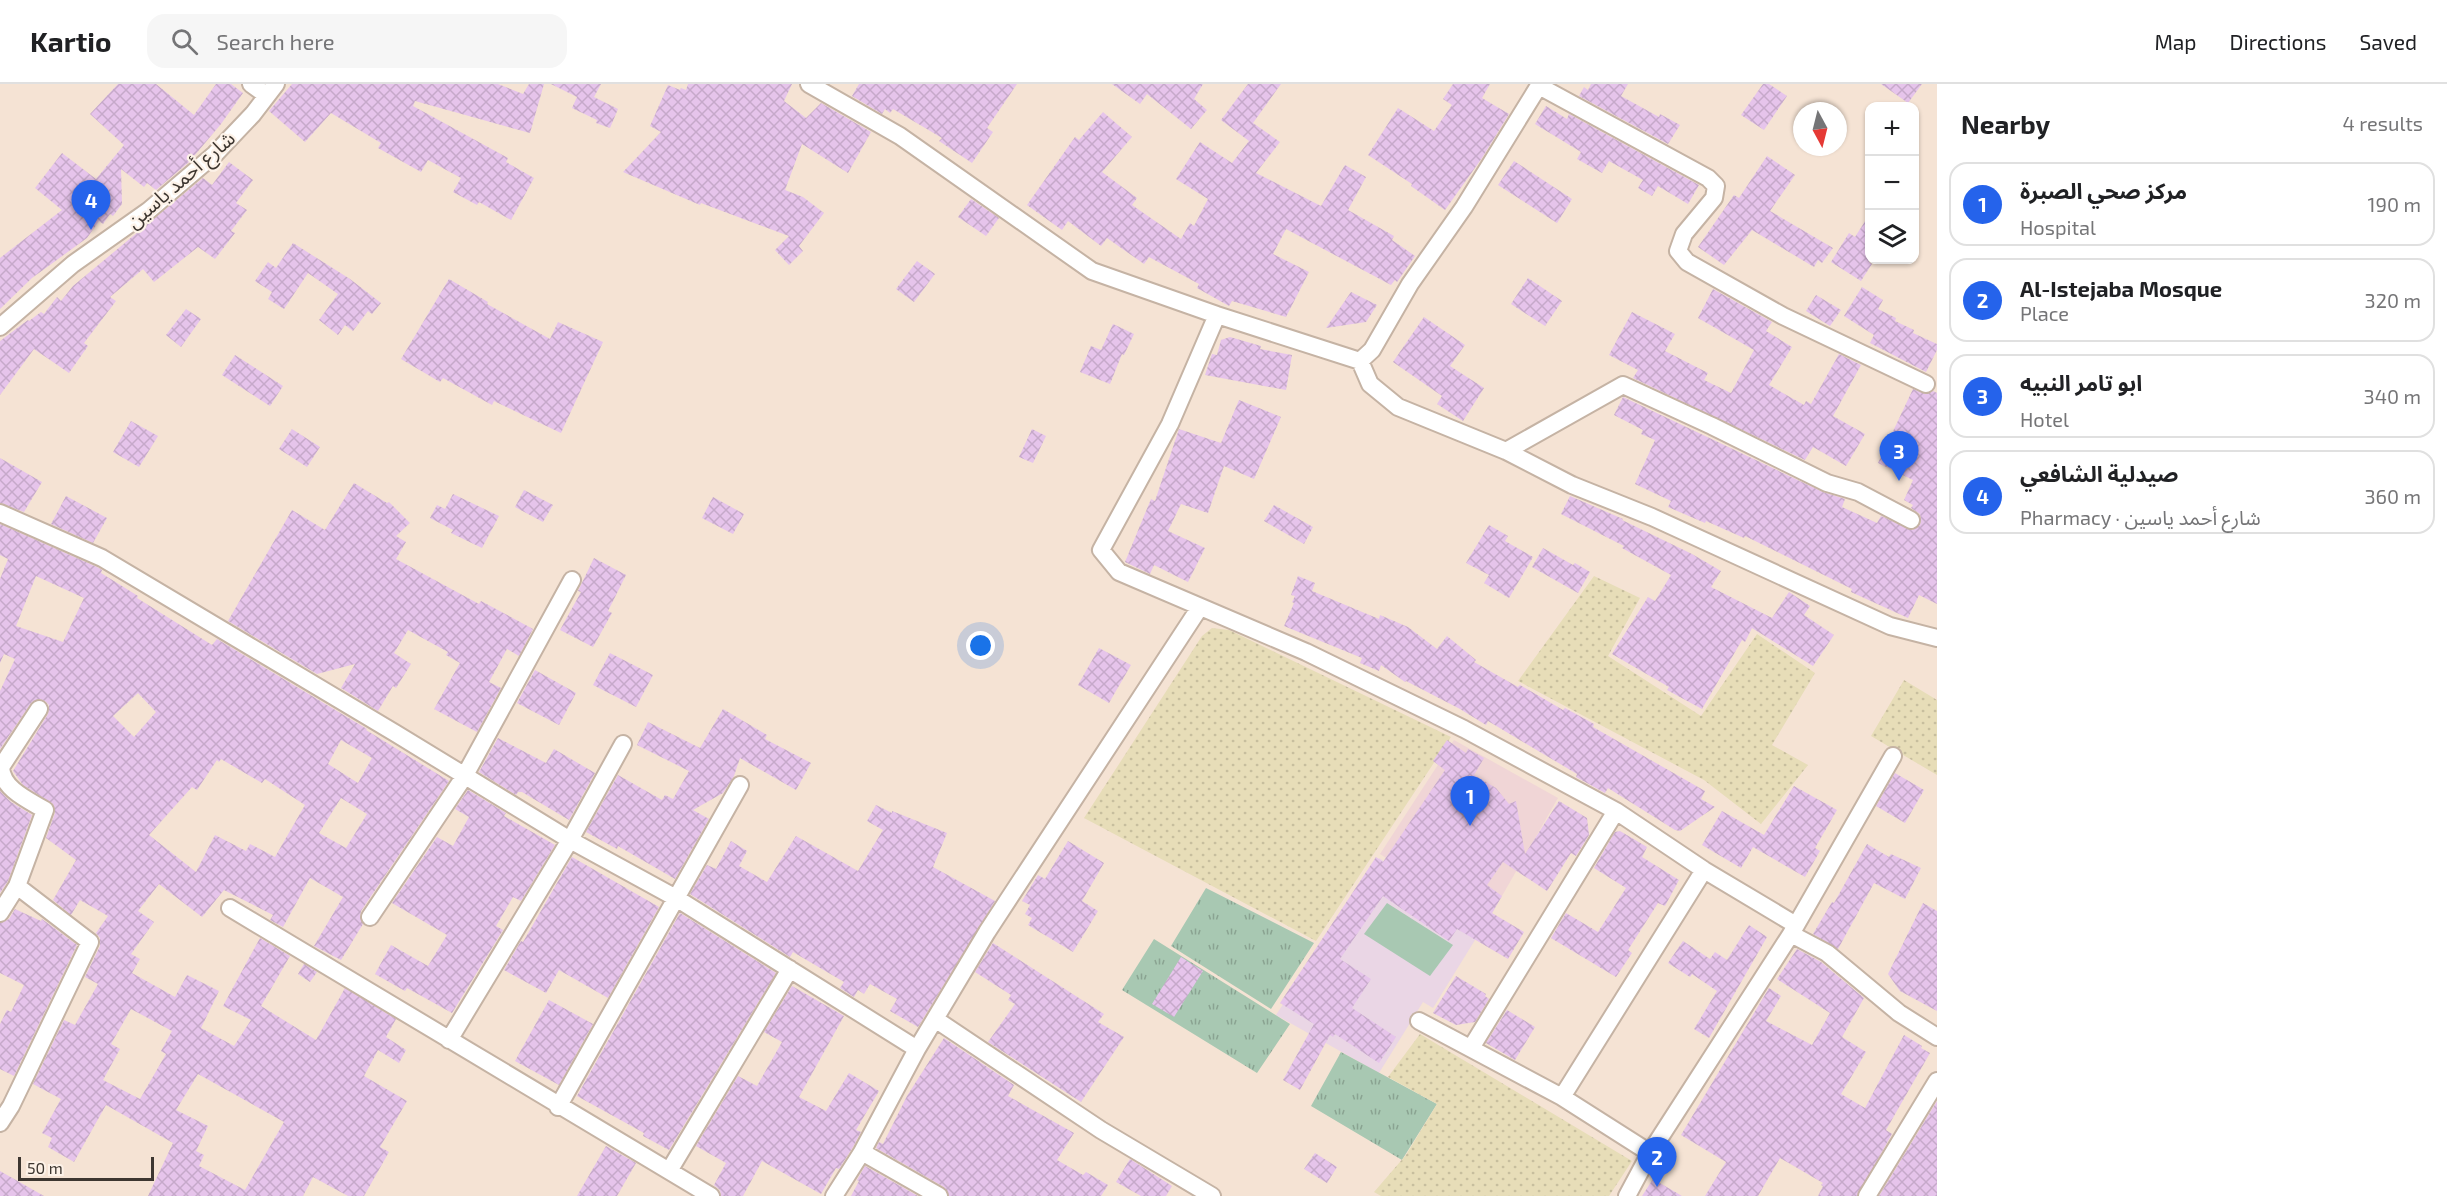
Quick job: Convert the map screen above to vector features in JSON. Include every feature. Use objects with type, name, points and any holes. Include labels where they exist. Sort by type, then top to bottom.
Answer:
[{"type":"street","points":[[251,84],[271,90]]},
{"type":"street","points":[[809,84],[900,136],[1092,271],[1217,315],[1360,361],[1370,384],[1398,407],[1506,452],[1572,485],[1652,517],[1890,626],[1937,638]]},
{"type":"street","points":[[1360,361],[1372,350],[1410,284],[1464,207],[1540,85],[1708,178],[1716,186],[1714,198],[1684,234],[1678,251],[1687,262],[1783,316],[1926,384]]},
{"type":"street","name":"شارع أحمد ياسين","points":[[0,327],[73,264],[148,211],[215,154],[253,114],[271,90]]},
{"type":"street","points":[[1217,315],[1170,424],[1101,550],[1119,572],[1306,652],[1453,724],[1616,811],[1827,953],[1899,1014],[1937,1037]]},
{"type":"street","points":[[1506,452],[1623,385],[1827,483],[1858,492],[1911,520]]},
{"type":"street","points":[[0,513],[102,558],[395,732],[464,777],[570,840],[676,898],[917,1049]]},
{"type":"street","points":[[370,917],[464,777],[572,580]]},
{"type":"street","points":[[834,1196],[862,1152],[917,1049],[987,932],[1200,607]]},
{"type":"street","points":[[0,913],[17,886],[45,810],[6,786],[1,767],[39,709]]},
{"type":"street","points":[[449,1040],[570,840],[623,744]]},
{"type":"street","points":[[1627,1196],[1650,1153],[1793,930],[1893,756]]},
{"type":"street","points":[[558,1107],[740,785]]},
{"type":"street","points":[[1471,1048],[1616,811]]},
{"type":"street","points":[[1562,1097],[1704,870]]},
{"type":"street","points":[[0,1123],[11,1106],[90,942],[17,886]]},
{"type":"street","points":[[230,908],[558,1107],[711,1196]]},
{"type":"street","points":[[669,1171],[790,969]]},
{"type":"street","points":[[935,1019],[1101,1130],[1212,1196]]},
{"type":"street","points":[[1419,1022],[1562,1097],[1650,1153]]},
{"type":"street","points":[[1867,1196],[1937,1081]]},
{"type":"street","points":[[862,1152],[939,1196]]},
{"type":"shaded area","points":[[1454,740],[1558,798],[1486,924],[1380,854]]},
{"type":"shaded area","points":[[1379,858],[1483,927],[1433,1008],[1423,1002],[1379,1073],[1276,1015]]},
{"type":"green space","points":[[1206,888],[1314,943],[1271,1009],[1171,946]]},
{"type":"green space","points":[[1387,903],[1453,945],[1430,976],[1364,934]]},
{"type":"green space","points":[[1154,939],[1290,1024],[1257,1073],[1122,990]]},
{"type":"green space","points":[[1341,1052],[1437,1104],[1402,1160],[1311,1106]]},
{"type":"sand","points":[[1594,576],[1640,598],[1608,656],[1701,716],[1757,634],[1815,673],[1772,745],[1808,765],[1761,824],[1704,780],[1518,681]]},
{"type":"sand","points":[[1212,628],[1229,630],[1451,737],[1316,941],[1084,818],[1202,636]]},
{"type":"sand","points":[[1904,680],[1937,700],[1937,775],[1871,736]]},
{"type":"sand","points":[[1420,1034],[1632,1161],[1609,1196],[1381,1196],[1374,1192],[1406,1155],[1437,1104],[1388,1077]]},
{"type":"building","points":[[118,84],[156,84],[194,115],[216,84],[231,84],[243,93],[189,162],[156,190],[147,183],[144,187],[121,169],[122,204],[113,216],[110,214],[103,224],[99,221],[87,238],[32,278],[0,309],[0,258],[62,210],[35,188],[62,153],[96,179],[124,145],[90,114]]},
{"type":"building","points":[[292,84],[498,84],[523,94],[529,84],[544,84],[530,133],[415,101],[413,106],[508,158],[506,162],[534,178],[511,220],[479,202],[477,205],[453,192],[461,178],[428,160],[421,172],[378,148],[381,143],[331,113],[305,142],[269,111]]},
{"type":"building","points":[[551,84],[601,84],[594,97],[618,109],[610,128],[596,123],[597,120],[572,108],[577,97]]},
{"type":"building","points":[[688,84],[792,84],[784,101],[806,118],[821,103],[871,132],[848,173],[802,144],[785,190],[803,197],[824,213],[799,246],[803,251],[789,265],[775,250],[789,236],[701,203],[700,205],[623,172],[661,132],[650,126],[668,85],[686,90]]},
{"type":"building","points":[[859,84],[1017,84],[987,128],[993,132],[972,163],[939,141],[942,138],[893,109],[890,113],[885,109],[882,114],[852,96]]},
{"type":"building","points":[[1112,84],[1203,84],[1194,99],[1207,110],[1191,129],[1147,94],[1140,104]]},
{"type":"building","points":[[1248,84],[1281,84],[1253,123],[1280,142],[1256,173],[1321,206],[1345,165],[1366,177],[1348,210],[1394,236],[1392,240],[1415,256],[1397,282],[1395,280],[1391,285],[1286,229],[1273,254],[1309,272],[1286,317],[1232,301],[1229,306],[1197,288],[1199,284],[1149,257],[1144,264],[1107,238],[1101,246],[1068,221],[1062,230],[1027,205],[1075,137],[1079,140],[1103,112],[1132,137],[1102,172],[1137,198],[1132,205],[1181,239],[1190,223],[1194,226],[1208,199],[1176,179],[1200,142],[1232,163],[1249,141],[1221,120]]},
{"type":"building","points":[[1453,84],[1490,84],[1482,98],[1509,114],[1482,158],[1445,210],[1411,186],[1412,184],[1368,155],[1398,108],[1434,131],[1452,105],[1443,99]]},
{"type":"building","points":[[1591,84],[1628,84],[1621,96],[1659,117],[1660,114],[1680,125],[1668,144],[1579,96],[1584,87],[1588,90]]},
{"type":"building","points":[[1763,84],[1769,84],[1787,96],[1764,130],[1741,115]]},
{"type":"building","points":[[1881,84],[1922,84],[1907,102]]},
{"type":"building","points":[[1546,106],[1567,119],[1569,114],[1699,185],[1688,204],[1658,186],[1652,196],[1638,188],[1643,180],[1609,161],[1602,173],[1577,159],[1581,152],[1535,124]]},
{"type":"building","points":[[1767,156],[1795,175],[1770,211],[1833,248],[1822,263],[1818,260],[1814,267],[1752,230],[1724,265],[1698,247],[1734,195],[1739,198]]},
{"type":"building","points":[[1514,161],[1572,199],[1557,223],[1498,185]]},
{"type":"building","points":[[229,162],[253,180],[236,203],[247,210],[231,231],[235,233],[215,259],[198,247],[154,282],[143,269],[110,297],[116,301],[84,343],[88,346],[69,373],[34,349],[0,395],[0,341],[41,312],[44,314],[57,297],[61,301],[73,286],[203,178],[212,185]]},
{"type":"building","points":[[971,199],[999,218],[986,236],[958,217]]},
{"type":"building","points":[[1865,221],[1865,264],[1872,264],[1861,281],[1831,262],[1849,233],[1855,237]]},
{"type":"building","points":[[293,243],[350,279],[381,303],[372,314],[368,311],[353,331],[345,325],[338,335],[319,320],[338,294],[308,273],[284,309],[268,299],[272,292],[255,281],[268,262],[276,268]]},
{"type":"building","points":[[917,261],[935,274],[914,302],[896,289]]},
{"type":"building","points":[[1528,278],[1562,301],[1545,326],[1511,304]]},
{"type":"building","points":[[449,279],[488,302],[487,304],[550,339],[558,322],[603,342],[561,433],[494,401],[492,405],[443,378],[440,382],[401,359]]},
{"type":"building","points":[[1862,287],[1883,300],[1878,309],[1914,330],[1913,333],[1937,344],[1937,350],[1926,372],[1870,343],[1874,335],[1844,316]]},
{"type":"building","points":[[1713,289],[1772,322],[1766,331],[1792,347],[1769,385],[1804,405],[1806,401],[1811,404],[1839,354],[1861,365],[1833,416],[1865,434],[1846,466],[1813,447],[1805,460],[1633,378],[1638,370],[1609,355],[1632,312],[1675,334],[1665,351],[1708,373],[1704,380],[1731,393],[1754,350],[1698,318]]},
{"type":"building","points":[[1351,292],[1377,305],[1366,322],[1326,328]]},
{"type":"building","points":[[1816,295],[1841,310],[1830,326],[1806,311]]},
{"type":"building","points":[[186,309],[201,319],[181,347],[166,335]]},
{"type":"building","points":[[1424,317],[1465,345],[1450,366],[1484,388],[1463,421],[1437,404],[1442,396],[1393,362]]},
{"type":"building","points":[[1113,324],[1134,334],[1124,355],[1122,354],[1110,384],[1080,372],[1091,346],[1101,350]]},
{"type":"building","points":[[1230,337],[1261,346],[1260,349],[1292,355],[1286,390],[1205,375],[1212,354],[1217,355],[1221,340]]},
{"type":"building","points":[[235,355],[283,386],[270,406],[222,375]]},
{"type":"building","points":[[1913,389],[1926,394],[1933,391],[1937,393],[1937,604],[1919,595],[1908,618],[1851,592],[1852,589],[1745,536],[1744,538],[1668,507],[1671,501],[1635,484],[1655,440],[1641,434],[1643,430],[1614,415],[1623,397],[1823,492],[1845,499],[1842,507],[1877,523],[1881,516],[1912,530],[1920,525],[1921,520],[1920,514],[1911,508],[1913,505],[1904,500],[1913,480],[1878,463]]},
{"type":"building","points":[[1239,400],[1281,417],[1254,479],[1224,466],[1208,513],[1181,504],[1168,531],[1205,548],[1188,582],[1154,565],[1150,574],[1125,562],[1151,499],[1155,501],[1179,429],[1221,443]]},
{"type":"building","points":[[131,421],[158,436],[139,467],[113,452]]},
{"type":"building","points":[[292,429],[320,447],[307,467],[279,449]]},
{"type":"building","points":[[1032,429],[1046,436],[1033,463],[1019,457]]},
{"type":"building","points":[[0,458],[42,482],[24,512],[0,503]]},
{"type":"building","points":[[354,483],[387,503],[389,502],[410,523],[396,536],[406,542],[396,559],[479,604],[481,601],[533,629],[519,656],[507,649],[489,682],[501,688],[477,732],[434,709],[460,663],[446,655],[448,652],[408,630],[394,653],[411,664],[396,688],[393,686],[378,711],[341,688],[355,664],[317,674],[228,621],[292,510],[325,530]]},
{"type":"building","points":[[524,490],[553,505],[543,522],[515,507]]},
{"type":"building","points":[[453,494],[499,516],[482,548],[451,533],[453,530],[430,518],[437,505],[445,509]]},
{"type":"building","points":[[66,496],[107,518],[93,543],[51,524]]},
{"type":"building","points":[[1570,496],[1623,519],[1721,571],[1711,587],[1772,618],[1789,592],[1810,606],[1804,615],[1834,635],[1813,666],[1752,628],[1745,642],[1742,640],[1702,709],[1667,690],[1669,687],[1612,654],[1648,597],[1655,601],[1671,575],[1622,548],[1624,546],[1561,514]]},
{"type":"building","points":[[713,497],[744,514],[733,534],[702,518]]},
{"type":"building","points":[[1274,505],[1313,527],[1304,544],[1264,521]]},
{"type":"building","points":[[0,524],[97,567],[102,570],[101,573],[138,596],[137,598],[212,645],[217,639],[449,781],[361,911],[360,917],[363,924],[341,960],[314,946],[343,897],[310,878],[283,927],[270,920],[273,915],[224,890],[202,917],[159,884],[138,911],[154,922],[131,954],[140,959],[132,973],[175,997],[187,975],[219,991],[201,1028],[234,1046],[251,1020],[223,1006],[260,938],[290,956],[261,1006],[316,1040],[345,988],[396,1019],[386,1037],[406,1050],[399,1063],[378,1050],[364,1076],[407,1101],[380,1147],[389,1152],[364,1196],[348,1196],[313,1177],[303,1196],[148,1196],[173,1143],[106,1105],[74,1162],[48,1147],[52,1138],[42,1133],[61,1099],[33,1084],[64,1020],[75,1025],[98,984],[85,977],[100,946],[100,938],[96,933],[108,916],[80,900],[71,915],[53,900],[76,860],[46,838],[55,813],[53,804],[23,785],[13,771],[48,714],[49,705],[39,699],[31,703],[0,749],[0,691],[15,659],[4,654],[0,663],[0,579],[8,559],[0,555]],"holes":[[[36,576],[84,598],[63,642],[16,626]],[[138,693],[156,712],[134,737],[113,716]],[[341,740],[372,758],[358,783],[328,764]],[[221,759],[262,783],[265,779],[305,805],[275,857],[250,844],[246,851],[215,835],[196,872],[149,835],[192,787],[197,790],[217,760],[219,762]],[[341,798],[367,814],[346,848],[319,833]],[[131,1009],[172,1031],[161,1051],[166,1054],[140,1099],[103,1080],[120,1049],[111,1044]],[[198,1074],[284,1122],[245,1190],[199,1166],[204,1155],[196,1151],[208,1126],[176,1110]]]},
{"type":"building","points":[[1489,525],[1508,536],[1505,541],[1533,557],[1509,598],[1484,583],[1489,575],[1466,563]]},
{"type":"building","points":[[1543,548],[1590,572],[1578,593],[1532,567]]},
{"type":"building","points":[[594,558],[626,575],[608,611],[612,613],[593,647],[560,630],[581,592],[578,591]]},
{"type":"building","points":[[1298,576],[1315,583],[1312,591],[1379,619],[1380,615],[1408,627],[1437,649],[1447,636],[1476,660],[1474,662],[1518,687],[1520,685],[1563,710],[1565,708],[1594,724],[1593,727],[1705,791],[1701,799],[1715,807],[1680,831],[1675,830],[1608,788],[1605,793],[1488,721],[1486,725],[1460,709],[1405,682],[1381,665],[1379,671],[1360,663],[1362,658],[1284,626],[1294,603],[1292,602],[1295,596],[1291,595]]},
{"type":"building","points":[[1099,648],[1131,665],[1109,703],[1078,685]]},
{"type":"building","points":[[610,653],[653,675],[636,707],[593,685]]},
{"type":"building","points":[[535,670],[576,693],[559,725],[517,703]]},
{"type":"building","points":[[723,709],[767,735],[765,739],[811,763],[796,790],[740,758],[734,776],[723,793],[693,810],[709,819],[675,879],[618,846],[617,849],[586,832],[618,775],[662,800],[665,795],[673,799],[689,771],[637,745],[648,722],[700,748]]},
{"type":"building","points":[[498,738],[546,763],[554,749],[595,773],[569,820],[522,792],[516,795],[479,772]]},
{"type":"building","points":[[1447,740],[1466,753],[1468,749],[1484,758],[1474,775],[1496,788],[1509,804],[1516,801],[1525,854],[1559,801],[1587,818],[1589,835],[1576,856],[1571,853],[1547,891],[1503,862],[1487,885],[1502,896],[1492,913],[1524,932],[1508,959],[1457,929],[1449,941],[1383,896],[1340,959],[1371,979],[1352,1008],[1396,1037],[1379,1063],[1335,1034],[1333,1037],[1330,1035],[1300,1090],[1283,1080],[1314,1024],[1280,1003],[1376,857],[1383,862],[1445,770],[1433,761]]},
{"type":"building","points":[[1895,773],[1924,790],[1905,823],[1876,806]]},
{"type":"building","points":[[1794,786],[1837,810],[1815,848],[1820,851],[1805,877],[1753,847],[1741,868],[1702,845],[1722,811],[1764,835]]},
{"type":"building","points":[[468,790],[506,813],[504,816],[555,845],[521,901],[513,897],[496,926],[503,930],[452,1013],[407,988],[405,991],[375,974],[391,945],[428,966],[447,935],[392,903],[437,837],[453,846],[469,817],[455,809]]},
{"type":"building","points":[[0,791],[11,802],[32,815],[8,881],[0,893]]},
{"type":"building","points":[[876,805],[947,833],[933,867],[995,901],[918,1027],[890,1011],[897,999],[870,984],[864,994],[858,990],[854,997],[840,988],[844,982],[793,952],[790,957],[690,894],[707,865],[716,869],[731,841],[747,851],[739,866],[767,882],[796,836],[858,871],[883,830],[867,821]]},
{"type":"building","points":[[1620,831],[1647,847],[1642,857],[1679,880],[1665,906],[1658,903],[1628,950],[1632,953],[1616,977],[1551,938],[1566,913],[1598,932],[1626,888],[1594,868],[1615,832]]},
{"type":"building","points":[[1068,841],[1104,863],[1082,901],[1098,911],[1073,952],[1028,925],[1032,918],[1025,914],[1030,905],[1022,901],[1038,875],[1045,879]]},
{"type":"building","points":[[1867,844],[1889,857],[1891,854],[1921,868],[1905,899],[1874,883],[1838,949],[1813,934],[1832,902],[1834,903]]},
{"type":"building","points":[[572,857],[659,907],[608,998],[559,970],[546,993],[504,970],[521,941],[523,942]]},
{"type":"building","points":[[1923,903],[1937,911],[1937,1011],[1900,991],[1888,974]]},
{"type":"building","points":[[15,909],[41,921],[42,919],[77,945],[14,1076],[0,1069],[0,1024],[7,1010],[11,1012],[24,985],[0,973],[0,923],[9,919]]},
{"type":"building","points":[[680,913],[776,973],[669,1150],[643,1136],[644,1133],[577,1096]]},
{"type":"building","points":[[1749,925],[1767,937],[1709,1038],[1694,1029],[1717,991],[1692,974],[1690,977],[1668,963],[1683,941],[1710,959],[1715,952],[1727,960]]},
{"type":"building","points":[[993,943],[1104,1014],[1098,1022],[1124,1037],[1081,1102],[988,1042],[1015,1004],[1008,1000],[1011,995],[975,972]]},
{"type":"building","points":[[1797,949],[1821,962],[1864,998],[1842,1037],[1866,1052],[1841,1094],[1865,1108],[1904,1035],[1930,1053],[1886,1130],[1892,1134],[1857,1196],[1818,1196],[1823,1183],[1780,1158],[1758,1196],[1705,1196],[1726,1162],[1681,1135],[1769,988],[1781,996],[1766,1021],[1812,1045],[1830,1013],[1777,979]]},
{"type":"building","points":[[1181,957],[1203,971],[1174,1017],[1152,1004]]},
{"type":"building","points":[[304,964],[317,972],[310,982],[298,974]]},
{"type":"building","points":[[1456,976],[1486,994],[1485,996],[1489,999],[1475,1022],[1456,1025],[1433,1013]]},
{"type":"building","points":[[792,986],[844,1016],[799,1097],[826,1111],[849,1073],[879,1091],[856,1130],[861,1132],[853,1147],[839,1169],[836,1168],[821,1194],[762,1161],[743,1196],[721,1196],[720,1190],[714,1185],[726,1163],[696,1146],[738,1076],[757,1086],[782,1042],[764,1032]]},
{"type":"building","points":[[549,1000],[593,1024],[559,1085],[515,1061]]},
{"type":"building","points":[[1507,1010],[1535,1027],[1515,1060],[1486,1043]]},
{"type":"building","points":[[944,1038],[1014,1085],[1008,1096],[1074,1133],[1057,1160],[1083,1175],[1086,1172],[1108,1185],[1101,1196],[949,1196],[944,1187],[876,1148],[879,1142],[883,1144],[907,1096]]},
{"type":"building","points":[[1937,1101],[1937,1196],[1879,1196]]},
{"type":"building","points":[[606,1146],[636,1163],[617,1196],[577,1196]]},
{"type":"building","points":[[1315,1153],[1337,1167],[1327,1183],[1304,1169]]},
{"type":"building","points":[[1130,1159],[1172,1186],[1166,1196],[1141,1196],[1116,1182]]},
{"type":"building","points":[[865,1166],[918,1196],[851,1196]]},
{"type":"building","points":[[0,1171],[44,1196],[0,1196]]},
{"type":"building","points":[[1653,1179],[1682,1196],[1642,1196]]},
{"type":"place","name":"صيدلية الشافعي","points":[[91,230]]},
{"type":"place","name":"ابو تامر النبيه","points":[[1899,481]]},
{"type":"place","name":"مركز صحي الصبرة","points":[[1470,826]]},
{"type":"place","name":"Al-Istejaba Mosque","points":[[1657,1187]]}]
